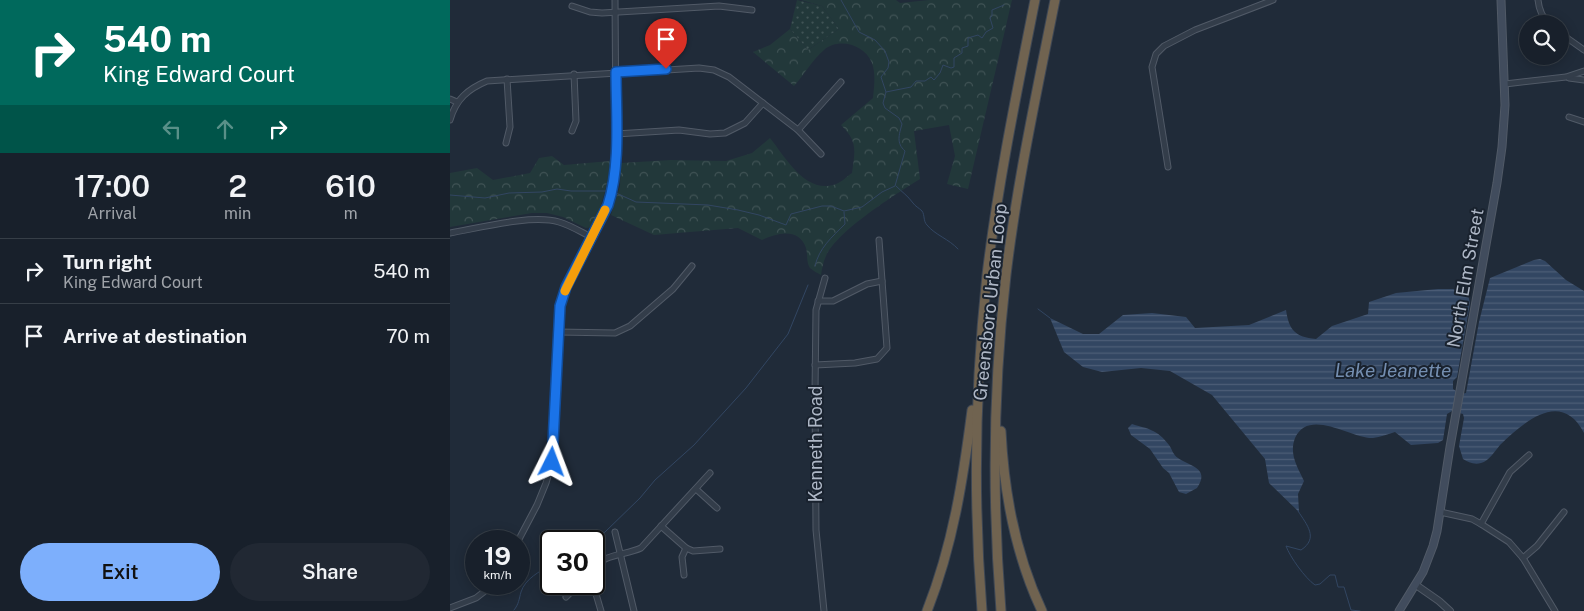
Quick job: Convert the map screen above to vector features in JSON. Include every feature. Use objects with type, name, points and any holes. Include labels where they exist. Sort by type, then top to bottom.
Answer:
[{"type":"highway","name":"Greensboro Urban Loop","points":[[982,611],[976,481],[977,412],[987,275],[996,207],[1036,0]]},
{"type":"highway","name":"Greensboro Urban Loop","points":[[1001,611],[995,481],[997,379],[1004,294],[1015,210],[1054,0]]},
{"type":"highway","points":[[927,611],[945,560],[959,503],[981,343]]},
{"type":"highway","points":[[997,379],[1007,497],[1022,558],[1042,611]]},
{"type":"main road","name":"North Elm Street","points":[[1399,611],[1416,586],[1433,546],[1497,183],[1504,127],[1505,84],[1502,0]]},
{"type":"street","points":[[524,530],[546,483],[552,462],[558,332],[562,297],[611,196],[615,172],[616,134],[615,0]]},
{"type":"street","points":[[718,0],[718,6]]},
{"type":"street","points":[[1168,167],[1152,67],[1156,54],[1164,46],[1195,30],[1273,0]]},
{"type":"street","points":[[1538,0],[1542,15]]},
{"type":"street","points":[[572,6],[590,12],[718,6],[752,10]]},
{"type":"street","points":[[1569,39],[1584,50]]},
{"type":"street","points":[[450,120],[457,102],[462,96],[474,87],[487,81],[574,74],[699,68],[714,70],[729,76],[798,130],[821,154]]},
{"type":"street","points":[[1505,84],[1566,77],[1584,71]]},
{"type":"street","points":[[572,131],[576,121],[574,74]]},
{"type":"street","points":[[1566,77],[1584,80]]},
{"type":"street","points":[[506,142],[510,127],[507,79]]},
{"type":"street","points":[[798,130],[842,82]]},
{"type":"street","points":[[450,99],[457,102]]},
{"type":"street","points":[[616,134],[679,130],[710,134],[726,133],[745,124],[763,103]]},
{"type":"street","points":[[1569,117],[1584,122]]},
{"type":"street","points":[[450,233],[531,219],[546,219],[568,225],[591,237]]},
{"type":"street","points":[[815,365],[855,363],[877,359],[887,348],[878,240]]},
{"type":"street","points":[[558,332],[615,333],[622,331],[673,289],[692,266]]},
{"type":"street","name":"Kenneth Road","points":[[824,611],[816,530],[815,319],[825,278]]},
{"type":"street","points":[[818,301],[833,301],[867,284],[882,280]]},
{"type":"street","points":[[1481,524],[1510,472],[1529,455]]},
{"type":"street","points":[[605,560],[641,548],[710,473]]},
{"type":"street","points":[[696,489],[716,508]]},
{"type":"street","points":[[1440,512],[1464,516],[1481,524],[1509,542],[1523,558],[1555,611]]},
{"type":"street","points":[[1523,558],[1537,546],[1564,512]]},
{"type":"street","points":[[661,526],[686,548],[693,550],[720,549]]},
{"type":"street","points":[[615,532],[634,611]]},
{"type":"street","points":[[684,575],[682,557],[686,548]]},
{"type":"street","points":[[1416,586],[1430,594],[1450,611]]},
{"type":"street","points":[[450,608],[468,602],[480,595]]},
{"type":"street","points":[[596,595],[601,611]]},
{"type":"green space","points":[[797,0],[822,6],[839,29],[808,50],[790,29]]},
{"type":"green space","points":[[801,0],[896,0],[900,3],[929,0],[1012,0],[968,189],[947,184],[955,156],[949,125],[914,131],[920,179],[868,214],[842,236],[832,246],[826,256],[821,275],[810,268],[803,241],[793,234],[774,235],[762,240],[738,228],[654,235],[611,215],[620,186],[621,163],[671,160],[726,161],[752,153],[770,138],[798,173],[806,180],[815,184],[825,186],[836,184],[852,173],[854,158],[853,142],[841,125],[873,98],[874,72],[869,57],[851,45],[837,44],[830,46],[816,58],[794,86],[753,52],[770,45],[790,29],[808,50],[839,29],[822,6]]},
{"type":"green space","points":[[552,156],[564,165],[610,161],[604,195],[592,227],[586,228],[563,217],[547,213],[532,213],[450,227],[450,173],[477,168],[493,180],[530,173],[539,158]]},
{"type":"water","name":"Lake Jeanette","points":[[1540,259],[1545,261],[1566,280],[1584,291],[1584,433],[1575,420],[1565,413],[1554,411],[1542,414],[1520,427],[1487,460],[1476,464],[1463,459],[1459,446],[1464,418],[1463,414],[1452,411],[1447,414],[1443,440],[1438,443],[1411,445],[1395,432],[1373,438],[1331,427],[1310,425],[1302,429],[1293,444],[1293,455],[1304,481],[1298,494],[1299,512],[1269,483],[1265,459],[1212,395],[1170,371],[1141,368],[1102,372],[1083,367],[1064,352],[1050,318],[1083,334],[1099,334],[1123,315],[1152,313],[1186,317],[1195,328],[1249,325],[1286,310],[1289,323],[1294,331],[1303,336],[1316,339],[1332,326],[1368,314],[1369,302],[1396,293],[1453,289],[1468,295],[1470,303],[1457,377],[1453,381],[1453,389],[1461,394],[1466,393],[1479,322],[1490,278]]},
{"type":"water","points":[[1132,424],[1156,433],[1165,440],[1176,457],[1197,468],[1200,472],[1201,481],[1197,488],[1186,494],[1179,492],[1169,473],[1163,468],[1150,449],[1131,435],[1128,428]]},
{"type":"waterway","points":[[616,193],[636,202],[708,205],[738,210],[786,225],[791,214],[822,206],[831,206],[844,211],[862,207],[882,192],[895,186],[905,151],[899,142],[902,124],[899,118],[885,108],[883,103],[886,92],[881,77],[888,68],[889,62],[885,51],[875,40],[859,32],[841,0]]},
{"type":"waterway","points":[[886,92],[911,87],[916,81],[925,81],[931,77],[934,80],[940,73],[943,65],[951,68],[954,67],[954,58],[962,53],[962,48],[968,46],[968,38],[978,35],[982,38],[986,32],[993,28],[990,18],[992,10],[1004,5]]},
{"type":"waterway","points":[[896,186],[922,211],[924,220],[930,228],[958,249]]},
{"type":"waterway","points":[[450,195],[485,198],[509,193],[542,192],[557,189],[608,191]]},
{"type":"waterway","points":[[815,266],[823,248],[845,224],[844,212]]},
{"type":"waterway","points":[[605,532],[640,498],[655,480],[694,445],[746,388],[788,334],[808,285]]},
{"type":"waterway","points":[[1038,309],[1050,318]]},
{"type":"waterway","points":[[1298,511],[1308,526],[1310,536],[1309,541],[1301,550],[1286,546],[1291,556],[1302,572],[1315,585],[1320,584],[1330,575],[1335,575],[1338,587],[1344,587],[1351,610],[1360,611]]},
{"type":"waterway","points":[[514,610],[518,604],[523,587],[540,571]]},
{"type":"slow traffic","points":[[565,291],[605,210]]},
{"type":"route","points":[[552,462],[560,306],[566,287],[611,196],[615,172],[616,72],[666,69]]}]
